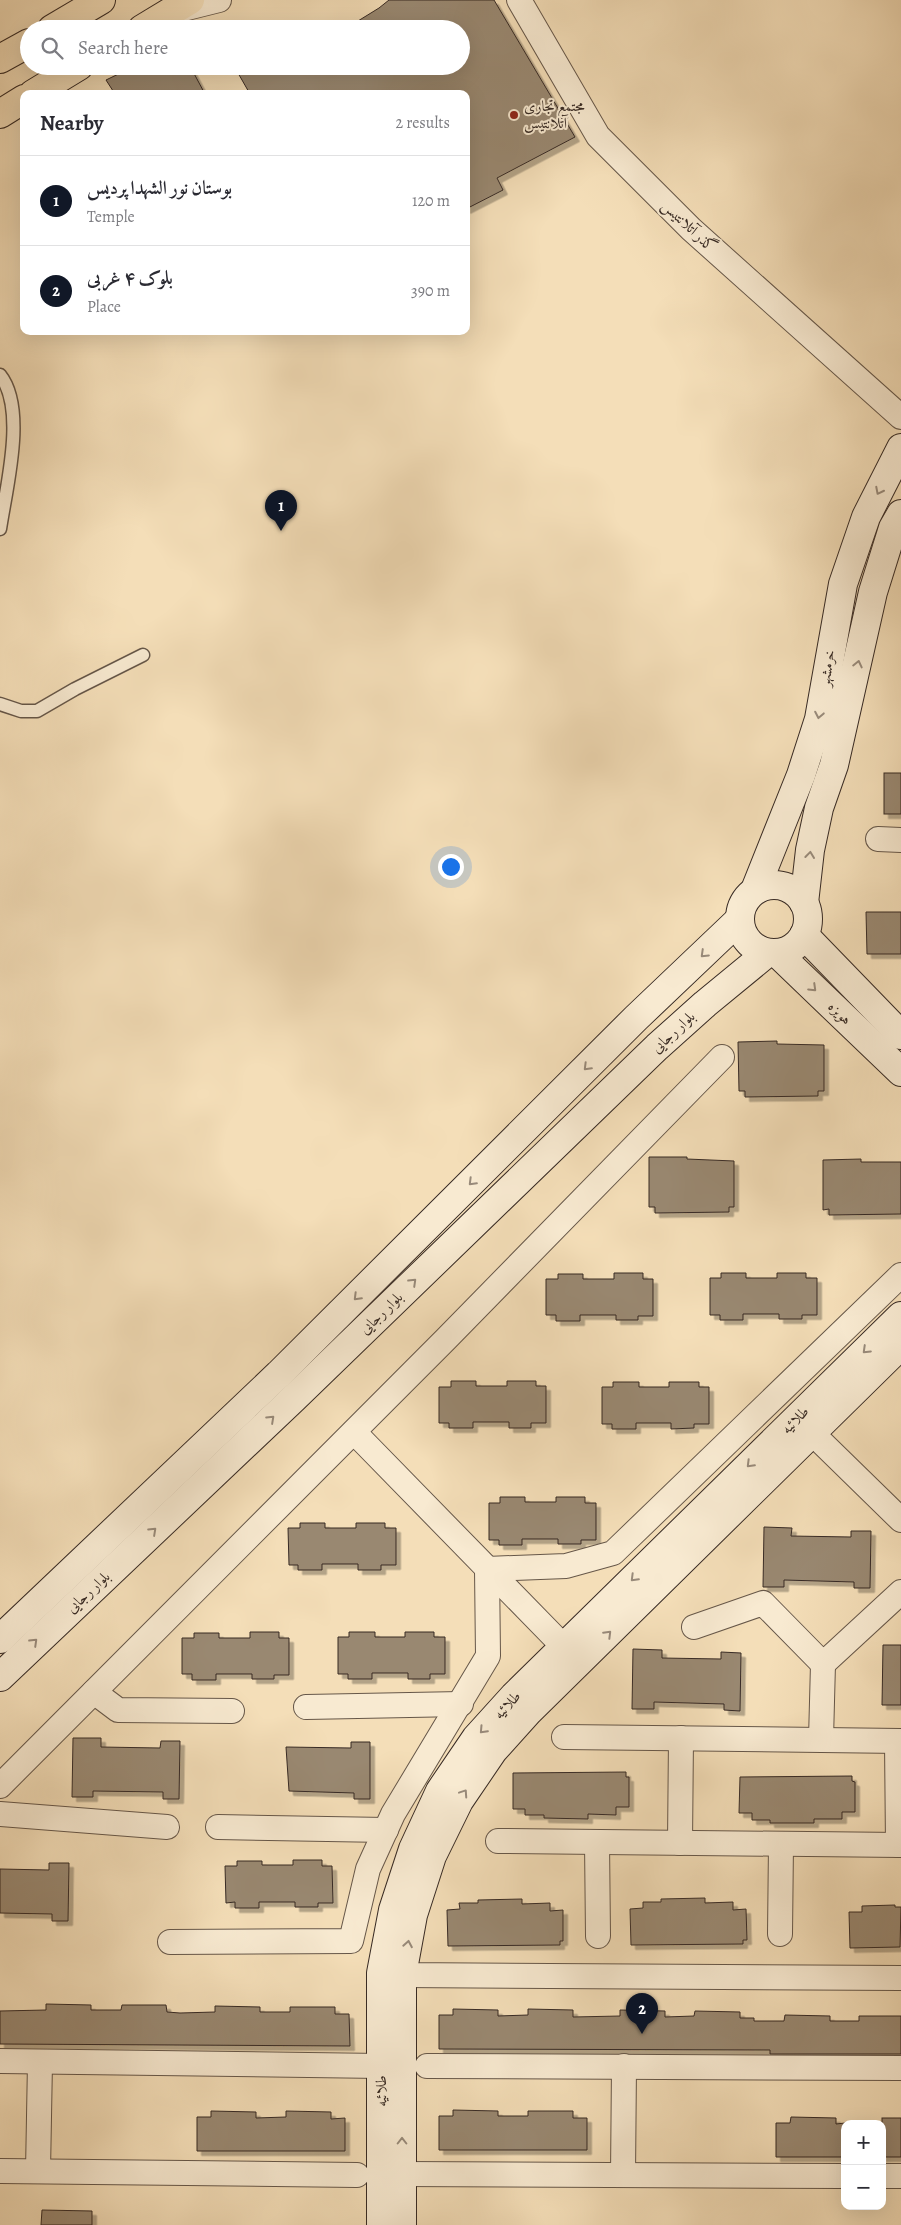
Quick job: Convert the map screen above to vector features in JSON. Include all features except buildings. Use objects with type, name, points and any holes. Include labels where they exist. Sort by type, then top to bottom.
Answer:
[{"type":"main road","points":[[67,20],[101,0]]},
{"type":"main road","points":[[157,20],[180,6]]},
{"type":"main road","points":[[0,59],[20,48]]},
{"type":"main road","points":[[40,90],[64,75]]},
{"type":"main road","points":[[0,114],[20,102]]},
{"type":"main road","name":"خرمشهر","points":[[755,890],[802,775],[819,719],[843,584],[866,517],[901,448]]},
{"type":"main road","name":"خرمشهر","points":[[804,903],[810,850],[819,808],[834,765],[872,592],[894,528],[901,514]]},
{"type":"main road","points":[[778,885],[789,888],[798,894],[804,903],[808,914],[808,925],[804,936],[798,944],[772,954],[756,949],[747,942],[741,931],[739,920],[740,908],[746,898],[755,890],[766,886],[778,885]]},
{"type":"main road","name":"بلوار رجایی","points":[[0,1639],[279,1374],[630,1024],[739,920]]},
{"type":"main road","name":"هویزه","points":[[804,936],[901,1035]]},
{"type":"main road","name":"بلوار رجایی","points":[[0,1677],[294,1398],[658,1047],[704,1004],[772,954]]},
{"type":"main road","name":"هویزه","points":[[772,954],[901,1072]]},
{"type":"main road","name":"طلائیه","points":[[381,2225],[381,2066],[392,1974],[414,1915],[432,1856],[459,1801],[493,1751],[571,1655],[803,1426],[901,1316]]},
{"type":"main road","name":"طلائیه","points":[[803,1426],[901,1345]]},
{"type":"main road","name":"طلائیه","points":[[392,1974],[402,2174],[402,2225]]},
{"type":"street","points":[[180,6],[219,0]]},
{"type":"street","name":"گذر آتلانتیس","points":[[519,0],[598,136],[691,229],[901,417]]},
{"type":"street","points":[[0,1786],[354,1432],[722,1057]]},
{"type":"street","points":[[487,1569],[566,1566],[613,1553],[901,1275]]},
{"type":"street","points":[[803,1426],[901,1520]]},
{"type":"street","points":[[354,1432],[571,1655]]},
{"type":"street","points":[[170,1942],[351,1941],[368,1870],[393,1814],[461,1704],[488,1656],[487,1569]]},
{"type":"street","points":[[821,1739],[823,1664],[901,1592]]},
{"type":"street","points":[[694,1627],[763,1603],[823,1664]]},
{"type":"street","points":[[94,1692],[118,1710],[232,1711]]},
{"type":"street","points":[[306,1706],[461,1704]]},
{"type":"street","points":[[498,1841],[899,1845],[899,1741],[564,1737]]},
{"type":"street","points":[[680,1843],[681,1738]]},
{"type":"street","points":[[0,1814],[167,1827]]},
{"type":"street","points":[[218,1827],[386,1830]]},
{"type":"street","points":[[597,1842],[598,1936]]},
{"type":"street","points":[[780,1934],[781,1844]]},
{"type":"street","points":[[392,1974],[901,1978]]},
{"type":"street","points":[[0,2061],[381,2066]]},
{"type":"street","points":[[38,2171],[40,2062]]},
{"type":"street","points":[[427,2066],[901,2068]]},
{"type":"street","points":[[623,2175],[624,2066]]},
{"type":"street","points":[[0,2170],[357,2175]]},
{"type":"street","points":[[402,2174],[841,2176]]},
{"type":"street","points":[[886,2176],[901,2176]]},
{"type":"lane","points":[[0,375],[5,381],[11,399],[14,434],[0,529]]},
{"type":"lane","points":[[0,704],[21,711],[37,711],[74,689],[143,655]]},
{"type":"place","name":"مجتمع تجاری آتلانتیس","points":[[514,115]]},
{"type":"place","name":"بوستان نور الشهدا پردیس","points":[[281,531]]},
{"type":"place","name":"بلوک ۴ غربی","points":[[642,2034]]}]
